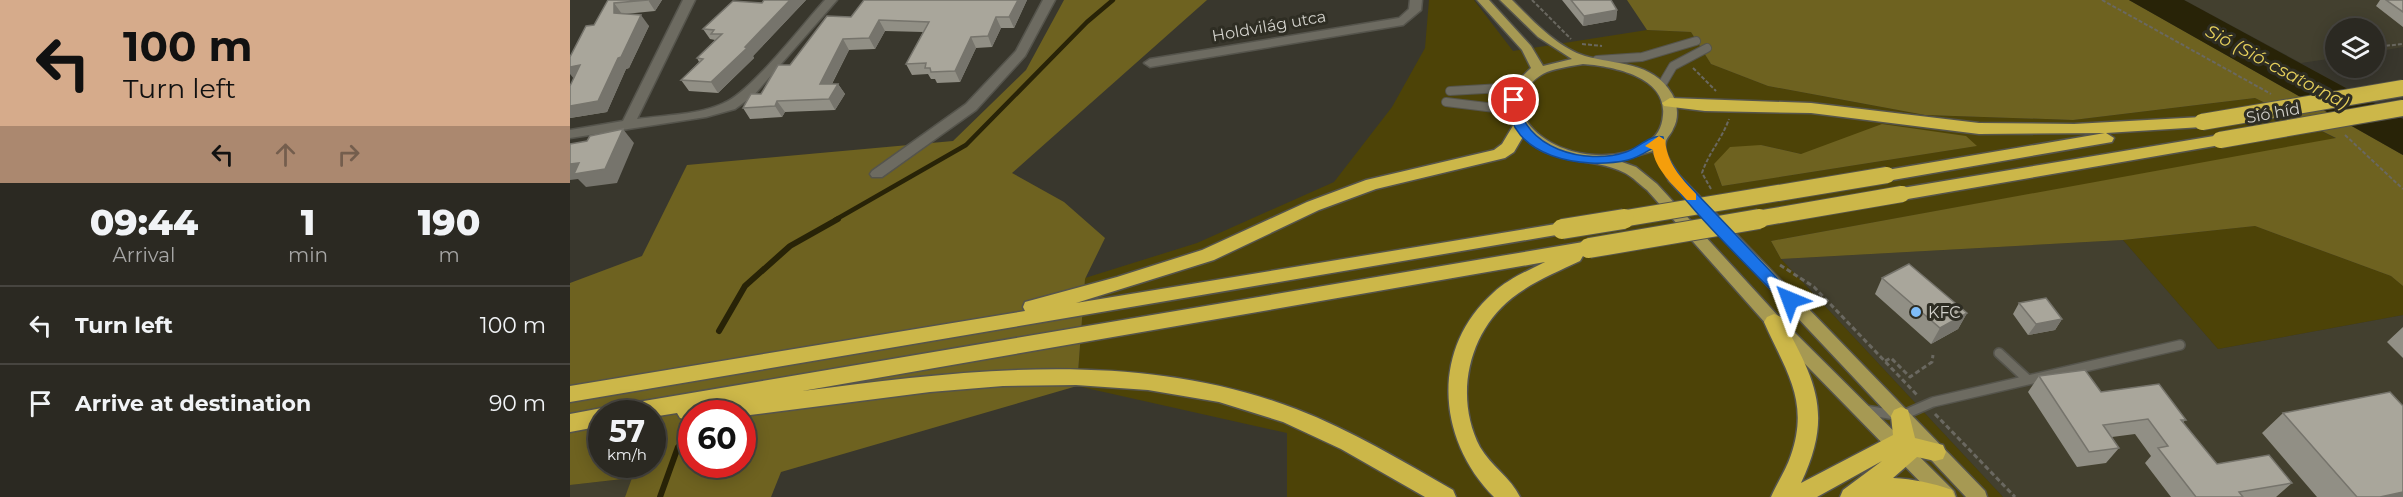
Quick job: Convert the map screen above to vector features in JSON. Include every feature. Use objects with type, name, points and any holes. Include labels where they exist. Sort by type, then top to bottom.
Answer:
[{"type":"highway","points":[[570,394],[2403,88]]},
{"type":"highway","points":[[1670,103],[1709,109],[1767,106],[1814,109],[1946,126],[2004,130],[2059,131],[2202,122]]},
{"type":"highway","name":"Sió híd","points":[[666,406],[2403,108]]},
{"type":"highway","points":[[929,335],[1118,284],[1208,255],[1313,206],[1372,184],[1499,154],[1508,148],[1517,121]]},
{"type":"highway","points":[[1509,497],[1486,473],[1464,433],[1456,404],[1456,376],[1461,354],[1477,323],[1500,298],[1520,283],[1589,248]]},
{"type":"highway","points":[[1774,322],[1802,379],[1809,426],[1803,454],[1782,497]]},
{"type":"highway","points":[[666,412],[714,411],[940,384],[1019,378],[1101,376],[1162,382],[1240,400],[1288,415],[1351,443],[1445,497]]},
{"type":"highway","points":[[1858,492],[1903,448],[1901,416]]},
{"type":"highway","points":[[570,423],[588,420]]},
{"type":"highway","points":[[1796,497],[1903,448],[1935,452]]},
{"type":"highway","points":[[1858,492],[1913,489],[1946,497]]},
{"type":"main road","points":[[1483,0],[1527,49],[1538,69],[1519,87],[1514,100],[1517,121],[1534,141],[1553,152],[1576,158],[1601,160],[1631,170],[1652,187],[1774,322],[1903,448],[1946,497]]},
{"type":"main road","points":[[1506,0],[1533,29],[1563,50],[1583,60]]},
{"type":"main road","points":[[1530,76],[1554,65],[1598,60],[1622,65],[1644,75],[1660,88],[1670,103],[1671,116],[1668,128],[1659,140],[1634,154],[1601,160]]},
{"type":"main road","points":[[1659,140],[1660,155],[1674,178],[1978,497]]},
{"type":"street","points":[[628,125],[689,0]]},
{"type":"street","points":[[570,134],[706,113],[730,106],[749,92],[831,0]]},
{"type":"street","points":[[877,174],[971,107],[1020,53],[1049,0]]},
{"type":"street","name":"Holdvilág utca","points":[[1150,63],[1403,21],[1415,10],[1416,0]]},
{"type":"lane","points":[[1598,60],[1662,53],[1696,41]]},
{"type":"lane","points":[[1660,88],[1666,74],[1680,61],[1707,48]]},
{"type":"lane","points":[[1450,92],[1519,87]]},
{"type":"lane","points":[[1446,102],[1503,109],[1517,121]]},
{"type":"lane","points":[[1864,410],[1901,416],[1926,404],[2026,378],[2180,345]]},
{"type":"lane","points":[[1999,353],[2026,378]]},
{"type":"path","points":[[1532,0],[1575,43]]},
{"type":"path","points":[[2102,0],[2280,99]]},
{"type":"path","points":[[2385,46],[2403,44]]},
{"type":"path","points":[[2343,134],[2354,140],[2403,189]]},
{"type":"path","points":[[1710,188],[1718,197]]},
{"type":"path","points":[[1776,261],[1814,287],[2015,497]]},
{"type":"path","points":[[1885,361],[1891,358],[1910,377],[1932,362],[1933,355]]},
{"type":"shaded area","points":[[1064,0],[1207,0],[1012,173],[1064,202],[1105,238],[1085,279],[1077,386],[781,472],[771,497],[625,497],[632,478],[570,485],[570,283],[642,256],[687,165],[953,141],[1026,70]]},
{"type":"shaded area","points":[[1429,0],[1474,0],[1513,51],[1647,30],[1691,32],[1711,64],[1768,86],[1925,115],[2073,120],[2255,98],[2337,139],[1771,241],[1781,259],[2003,497],[1287,497],[1287,433],[1077,386],[1085,278],[1197,243],[1334,182],[1392,107],[1425,48]],"holes":[[[1761,145],[1801,154],[1976,146],[1722,186],[1714,164]]]},
{"type":"shaded area","points":[[1627,0],[2129,0],[2403,155],[2403,286],[2391,276],[2255,226],[2123,240],[1781,259],[1771,241],[2336,138],[2255,98],[2073,120],[1925,115],[1768,86],[1711,64],[1691,32],[1647,30]]},
{"type":"shaded area","points":[[2184,0],[2403,0],[2403,47],[2385,50],[2385,18],[2325,18],[2325,59],[2301,63]]},
{"type":"shaded area","points":[[1882,124],[1966,136],[1977,146],[1722,186],[1714,164],[1730,147],[1761,145],[1801,154]]},
{"type":"shaded area","points":[[2255,226],[2391,276],[2403,286],[2403,315],[2218,349],[2123,240]]},
{"type":"shaded area","points":[[2123,240],[2218,349],[2403,315],[2403,497],[2003,497],[1781,259]]},
{"type":"shaded area","points":[[633,478],[625,497],[570,497],[570,485]]},
{"type":"water","name":"Sió (Sió-csatorna)","points":[[2129,0],[2184,0],[2403,119],[2403,155]]},
{"type":"building","points":[[608,0],[648,0],[614,3],[614,13],[641,15],[598,101],[570,106],[570,86],[580,65],[570,67],[570,57],[586,26],[594,25]]},
{"type":"building","points":[[764,0],[790,0],[745,47],[747,48],[711,82],[681,80],[703,59],[697,58],[722,34],[711,34],[714,30],[703,29],[733,1],[762,3]]},
{"type":"building","points":[[864,0],[1018,0],[1009,17],[996,17],[988,36],[971,37],[955,71],[931,72],[930,68],[925,68],[926,63],[906,64],[929,22],[879,20],[869,38],[843,39],[820,84],[838,84],[829,99],[777,101],[775,106],[743,108],[751,94],[761,94],[778,65],[790,65],[827,16],[851,17]]},
{"type":"building","points":[[1571,0],[1611,0],[1617,10],[1584,16]]},
{"type":"building","points":[[2386,0],[2403,0],[2403,12]]},
{"type":"building","points":[[623,129],[605,169],[574,174],[579,163],[570,164],[570,144],[587,141],[590,136]]},
{"type":"building","points":[[1909,264],[1967,313],[1940,328],[1882,278]]},
{"type":"building","points":[[2046,298],[2062,319],[2036,324],[2019,303]]},
{"type":"building","points":[[2085,370],[2101,392],[2159,384],[2186,420],[2181,420],[2217,464],[2269,455],[2292,483],[2239,492],[2243,497],[2196,497],[2158,448],[2168,446],[2148,419],[2103,425],[2119,448],[2089,452],[2039,376]]},
{"type":"building","points":[[2390,392],[2403,406],[2403,492],[2380,497],[2357,497],[2283,413]]},
{"type":"waterway","points":[[835,220],[966,145],[1087,22],[1113,0]]},
{"type":"waterway","points":[[719,331],[745,286],[790,246],[838,219]]},
{"type":"waterway","points":[[660,497],[678,447]]},
{"type":"slow traffic","points":[[1651,146],[1659,140],[1660,155],[1674,178],[1692,197]]},
{"type":"place","name":"KFC","points":[[1916,312]]},
{"type":"route","points":[[1514,100],[1514,114],[1520,128],[1534,141],[1553,152],[1576,158],[1615,159],[1640,152],[1659,140],[1660,155],[1674,178],[1790,300]]}]
